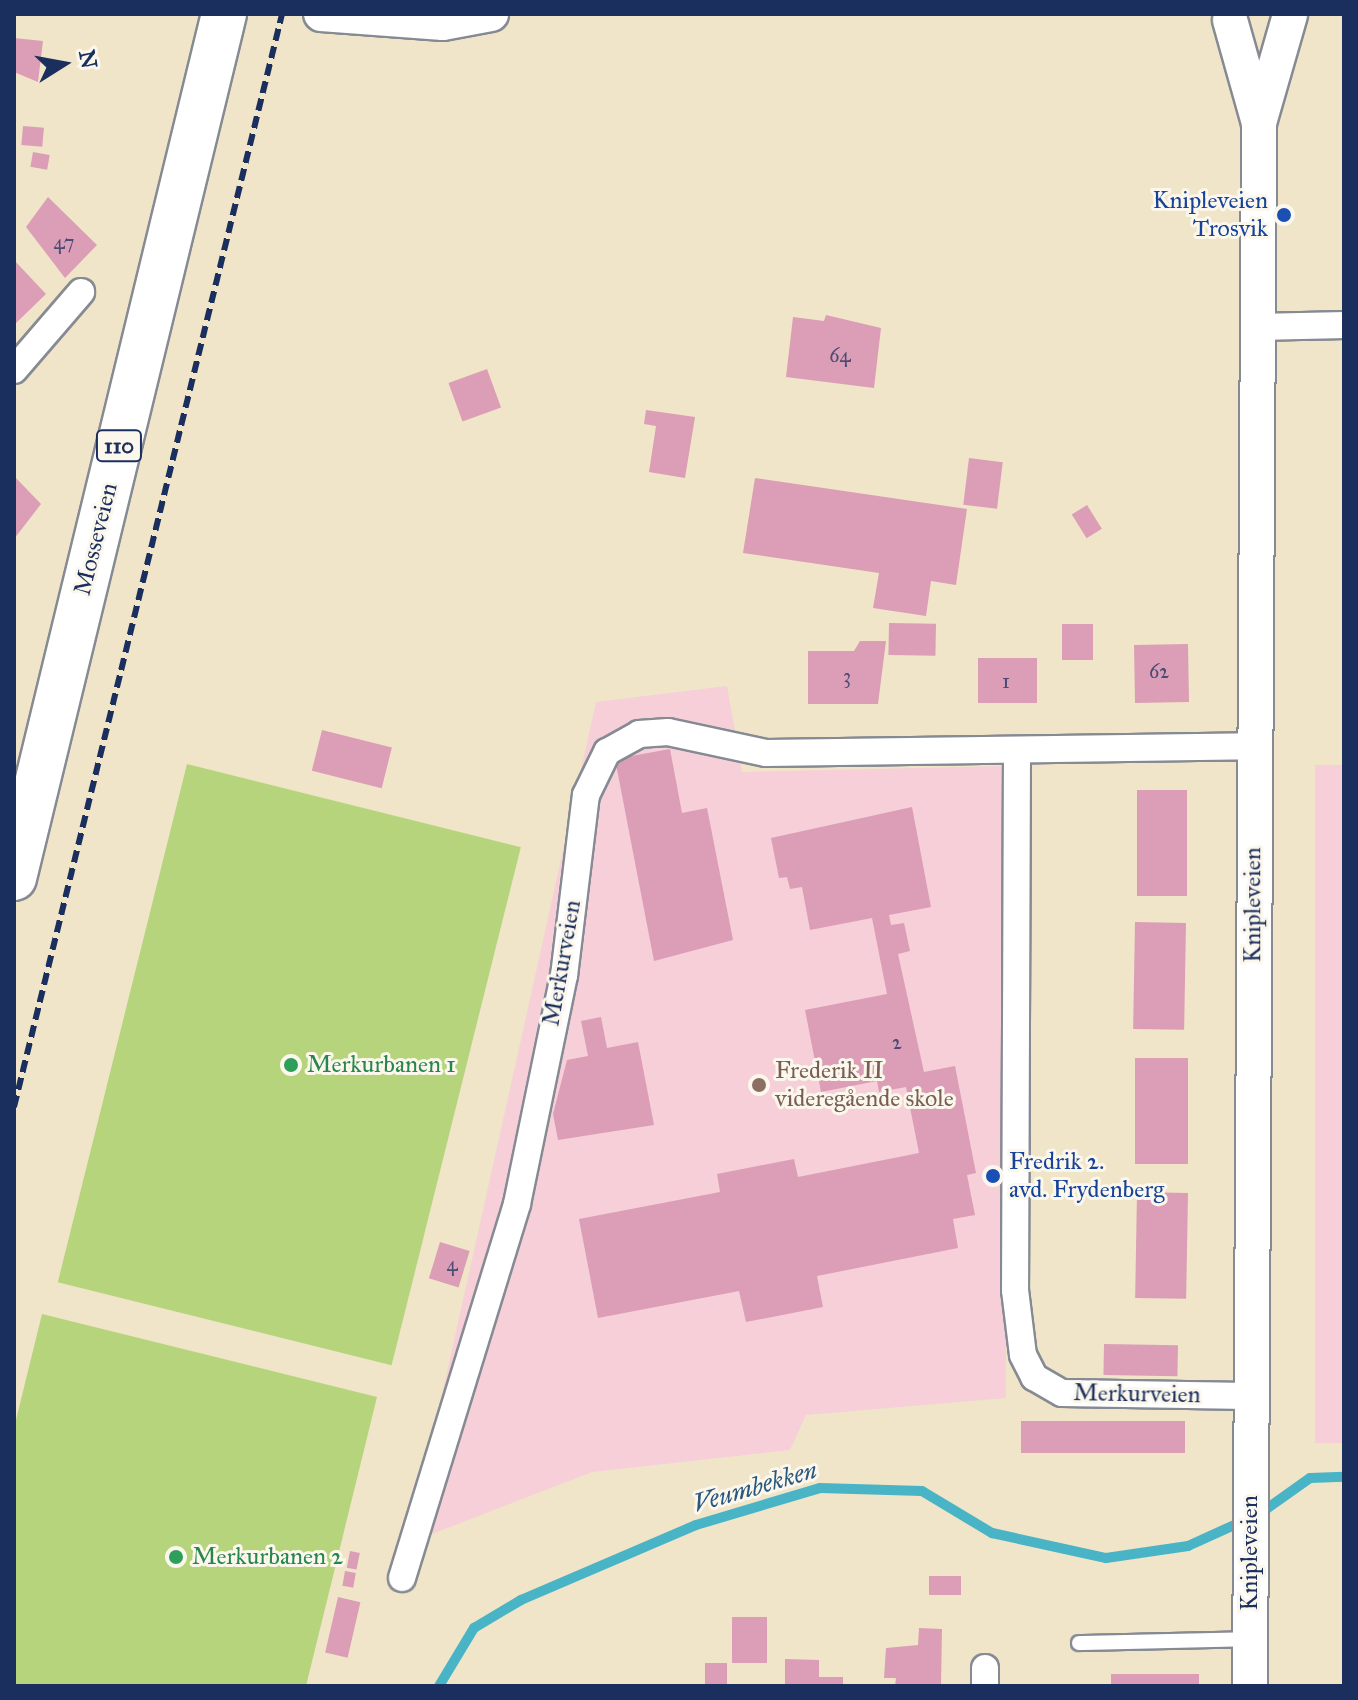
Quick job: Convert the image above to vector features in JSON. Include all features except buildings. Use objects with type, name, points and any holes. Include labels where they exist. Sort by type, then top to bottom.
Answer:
[{"type":"highway","name":"Mosseveien","points":[[14,878],[224,14]]},
{"type":"street","points":[[321,14],[443,23],[491,14]]},
{"type":"street","points":[[1227,17],[1259,29],[1290,14]]},
{"type":"street","name":"Knipleveien","points":[[1250,1686],[1252,746],[1259,123],[1290,14]]},
{"type":"street","name":"Knipleveien","points":[[1227,17],[1259,123]]},
{"type":"street","points":[[14,370],[81,292]]},
{"type":"street","points":[[1258,327],[1344,325]]},
{"type":"street","name":"Merkurveien","points":[[402,1578],[517,1204],[564,976],[586,795],[600,761],[627,739],[668,732],[766,753],[1252,746]]},
{"type":"street","name":"Merkurveien","points":[[1017,751],[1015,1290],[1023,1355],[1034,1377],[1062,1393],[1249,1396]]},
{"type":"lane","points":[[1079,1643],[1250,1639]]},
{"type":"shaded area","name":"Frederik II videregående skole","points":[[727,686],[742,772],[1006,766],[1006,1398],[806,1415],[790,1450],[592,1472],[409,1543],[596,702]]},
{"type":"shaded area","points":[[1315,765],[1344,765],[1344,1443],[1315,1443]]},
{"type":"green space","name":"Merkurbanen 1","points":[[187,764],[521,847],[392,1365],[58,1282]]},
{"type":"green space","name":"Merkurbanen 2","points":[[42,1314],[377,1397],[306,1686],[14,1686],[14,1428]]},
{"type":"waterway","name":"Veumbekken","points":[[1258,1515],[1310,1478],[1344,1477]]},
{"type":"waterway","name":"Veumbekken","points":[[439,1686],[474,1628],[521,1600],[696,1525],[820,1488],[922,1491],[992,1533],[1106,1558],[1188,1546],[1243,1521]]},
{"type":"railway","points":[[14,1107],[282,14]]},
{"type":"place","name":"Knipleveien Trosvik","points":[[1284,215]]},
{"type":"place","name":"Merkurbanen 1","points":[[291,1065]]},
{"type":"place","name":"Frederik II videregående skole","points":[[759,1085]]},
{"type":"place","name":"Fredrik 2. avd. Frydenberg","points":[[993,1176]]},
{"type":"place","name":"Merkurbanen 2","points":[[176,1557]]}]
